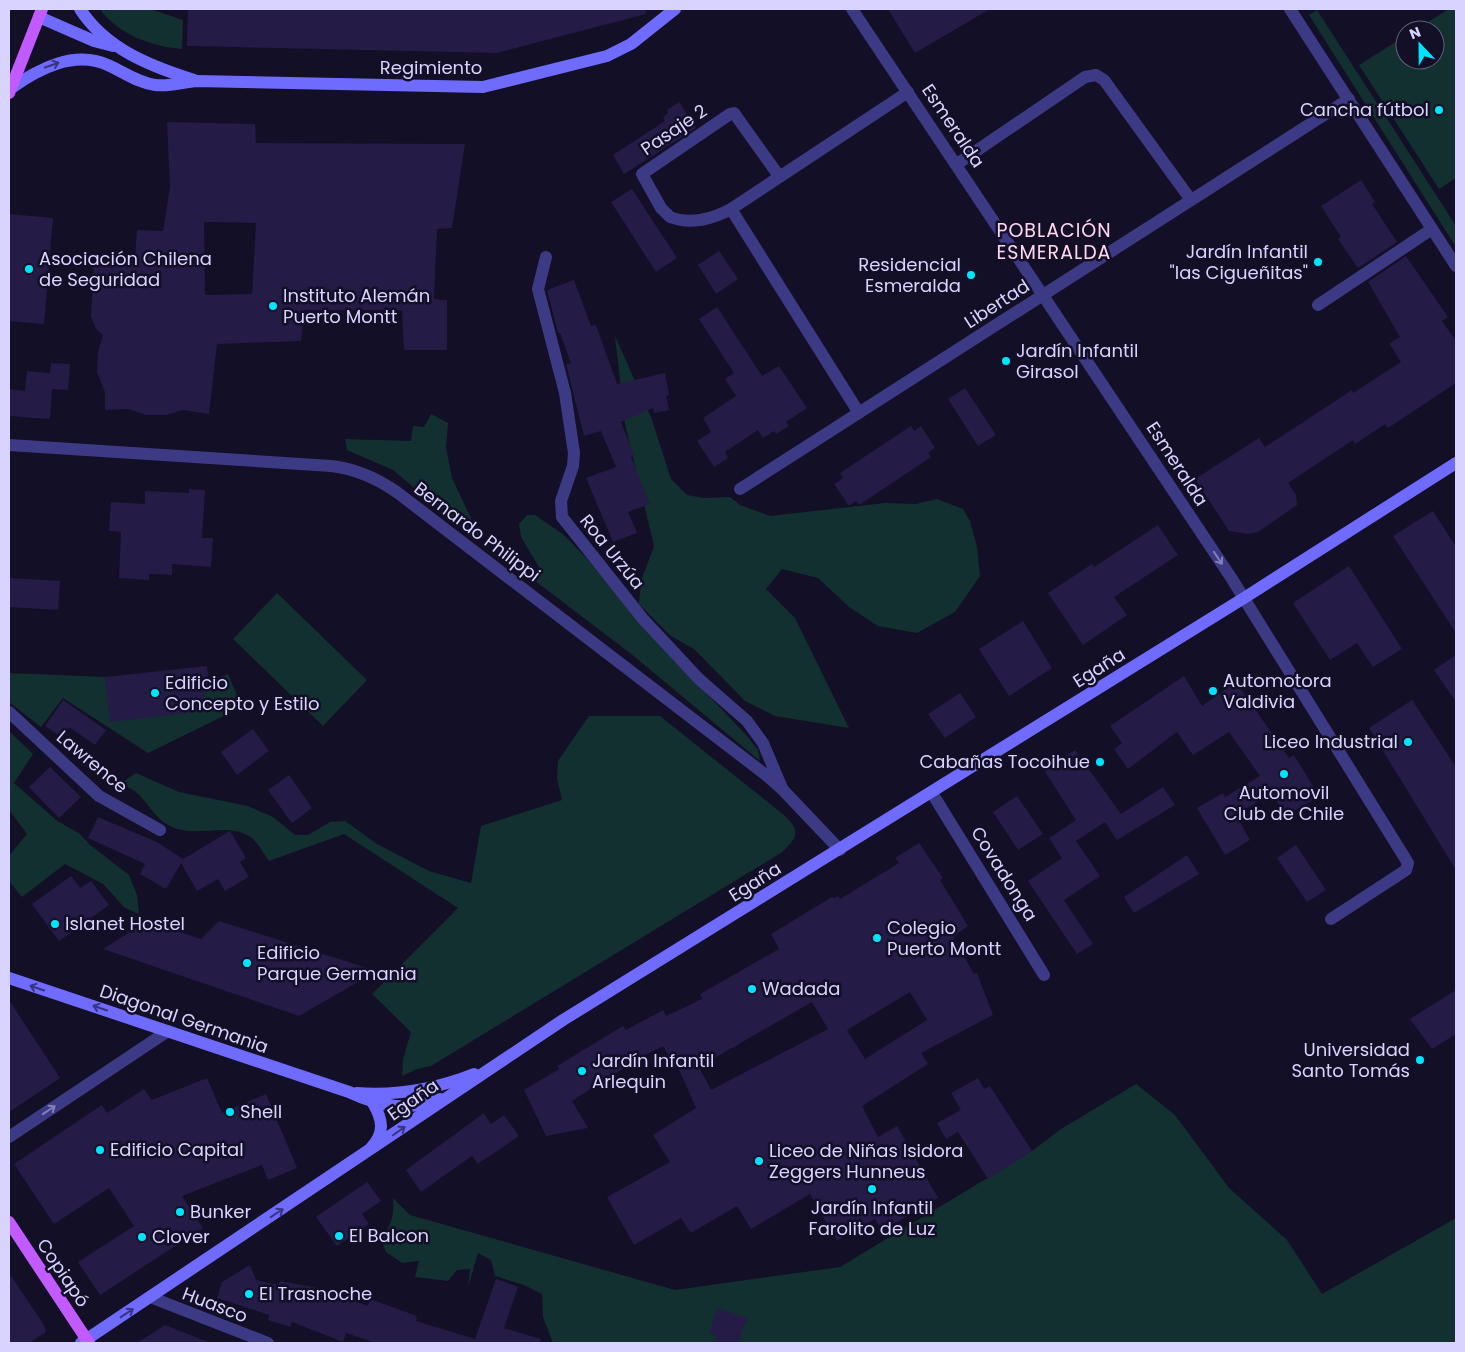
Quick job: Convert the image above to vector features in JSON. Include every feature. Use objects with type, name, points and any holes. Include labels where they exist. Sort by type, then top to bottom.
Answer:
[{"type":"main road","name":"Regimiento","points":[[80,9],[100,33],[118,48]]},
{"type":"main road","name":"Regimiento","points":[[10,91],[43,68],[65,61],[78,60],[92,60],[107,64],[139,81],[156,85],[197,81],[483,87],[607,56],[630,44],[675,9]]},
{"type":"main road","name":"Regimiento","points":[[40,13],[94,41],[118,48],[158,67],[197,81]]},
{"type":"main road","points":[[10,91],[40,13]]},
{"type":"main road","name":"Egaña","points":[[85,1342],[563,1020],[932,793],[1456,463]]},
{"type":"main road","name":"Diagonal Germania","points":[[9,978],[349,1092],[373,1103],[412,1105],[436,1101],[457,1092]]},
{"type":"main road","name":"Diagonal Germania","points":[[349,1092],[380,1094],[410,1092],[443,1085],[493,1067]]},
{"type":"main road","points":[[359,1159],[377,1141],[382,1131],[380,1114],[373,1103]]},
{"type":"main road","name":"Copiapó","points":[[9,1222],[85,1342]]},
{"type":"street","name":"Esmeralda","points":[[852,9],[1192,518],[1244,598],[1408,863],[1406,870],[1331,919]]},
{"type":"street","points":[[1290,9],[1456,266]]},
{"type":"street","points":[[957,164],[1085,77],[1096,75],[1104,80],[1191,200]]},
{"type":"street","points":[[859,413],[731,209],[908,92]]},
{"type":"street","name":"Libertad","points":[[740,490],[1349,99]]},
{"type":"street","name":"Pasaje 2","points":[[731,209],[710,218],[691,220],[670,217],[661,208],[642,174],[734,113],[779,176]]},
{"type":"street","points":[[1318,305],[1432,229]]},
{"type":"street","name":"Roa Urzúa","points":[[546,257],[538,288],[566,393],[574,453],[561,501],[562,517],[643,619],[699,679],[747,721],[763,743],[774,765],[783,790]]},
{"type":"street","name":"Bernardo Philippi","points":[[9,445],[331,466],[354,470],[372,476],[406,499],[783,790],[840,850]]},
{"type":"street","name":"Lawrence","points":[[9,712],[99,796],[160,830]]},
{"type":"street","name":"Covadonga","points":[[932,793],[1022,936],[1044,975]]},
{"type":"street","points":[[9,1137],[168,1031]]},
{"type":"street","name":"Huasco","points":[[150,1297],[268,1343]]},
{"type":"green space","points":[[100,9],[150,9],[183,20],[182,49],[171,48],[136,38],[116,26]]},
{"type":"green space","points":[[1449,9],[1456,9],[1456,178],[1439,189],[1359,65],[1395,42],[1395,70],[1445,70],[1445,20],[1431,20]]},
{"type":"green space","points":[[1317,10],[1456,226],[1456,247],[1309,15]]},
{"type":"green space","points":[[615,336],[651,417],[671,479],[687,495],[704,498],[730,497],[740,505],[770,516],[885,503],[916,504],[937,499],[963,509],[970,521],[977,547],[980,576],[955,612],[917,633],[878,626],[849,607],[818,578],[782,569],[766,589],[795,618],[849,728],[775,716],[745,701],[694,649],[671,636],[639,604],[641,581],[654,546],[625,424]]},
{"type":"green space","points":[[431,414],[448,423],[446,447],[452,478],[479,535],[476,540],[393,470],[347,450],[345,439],[411,441],[413,426],[424,427]]},
{"type":"green space","points":[[527,515],[535,515],[564,535],[588,560],[643,626],[747,736],[758,750],[760,761],[630,653],[530,577],[539,567],[521,537],[519,524]]},
{"type":"green space","points":[[277,593],[367,680],[323,726],[233,639]]},
{"type":"green space","points":[[9,673],[105,677],[198,712],[197,705],[205,704],[203,689],[209,688],[208,682],[228,674],[242,707],[148,753],[63,698],[41,727],[9,702]]},
{"type":"green space","points":[[589,716],[660,716],[784,815],[793,826],[795,831],[794,839],[781,853],[431,1066],[417,1069],[402,1076],[403,1059],[411,1032],[372,994],[458,908],[344,834],[269,861],[255,841],[243,833],[223,830],[190,831],[168,825],[134,791],[118,785],[136,773],[179,792],[248,806],[273,817],[295,835],[308,835],[330,822],[345,821],[377,844],[429,871],[471,883],[481,826],[562,800],[557,778],[558,761]]},
{"type":"green space","points":[[9,731],[33,754],[14,783],[56,820],[80,834],[90,845],[129,875],[137,895],[139,914],[125,908],[103,884],[65,864],[22,897],[9,881],[9,856],[27,834],[9,810]]},
{"type":"green space","points":[[1136,1084],[1175,1115],[1229,1188],[1287,1240],[1322,1294],[1456,1218],[1456,1343],[553,1343],[543,1317],[542,1294],[524,1285],[495,1276],[491,1260],[478,1253],[468,1287],[470,1269],[457,1270],[448,1281],[415,1277],[419,1261],[402,1263],[386,1252],[381,1239],[392,1220],[393,1198],[410,1215],[675,1290],[840,1267],[1032,1151],[1061,1129]]},
{"type":"building","points":[[188,9],[645,9],[646,14],[497,53],[187,46]]},
{"type":"building","points":[[888,9],[990,9],[915,53]]},
{"type":"building","points":[[679,102],[696,128],[624,174],[613,155],[665,121],[663,117],[668,113],[667,110]]},
{"type":"building","points":[[167,122],[255,124],[256,143],[465,144],[452,228],[437,229],[434,299],[447,300],[447,350],[404,350],[402,310],[304,310],[301,341],[217,344],[209,414],[183,410],[166,415],[146,415],[128,409],[105,410],[105,392],[97,372],[98,352],[103,335],[96,329],[91,317],[94,260],[135,259],[137,230],[163,231],[170,187]],"holes":[[[204,222],[256,223],[252,294],[205,295]]]},
{"type":"building","points":[[1361,180],[1375,202],[1372,204],[1397,242],[1358,268],[1338,239],[1341,237],[1321,206]]},
{"type":"building","points":[[632,189],[677,258],[656,272],[611,202]]},
{"type":"building","name":"Asociación Chilena de Seguridad","points":[[9,214],[53,218],[44,324],[9,321]]},
{"type":"building","points":[[719,251],[738,279],[716,294],[698,265]]},
{"type":"building","points":[[1406,256],[1448,317],[1442,321],[1456,341],[1456,383],[1388,428],[1385,424],[1355,444],[1353,440],[1288,483],[1296,495],[1297,505],[1258,532],[1248,534],[1229,531],[1195,479],[1259,438],[1265,447],[1352,390],[1353,393],[1401,362],[1389,343],[1400,337],[1368,282]]},
{"type":"building","points":[[574,280],[591,326],[596,325],[617,384],[665,373],[669,395],[666,396],[669,410],[654,413],[653,408],[621,422],[634,455],[631,457],[650,504],[628,512],[637,533],[613,542],[586,478],[616,467],[601,431],[584,436],[566,364],[571,363],[560,333],[558,333],[547,290]]},
{"type":"building","points":[[717,307],[762,376],[779,366],[807,408],[786,422],[789,426],[776,434],[774,431],[763,438],[758,430],[725,452],[728,458],[714,467],[697,441],[711,432],[703,418],[736,396],[725,379],[734,373],[699,319]]},
{"type":"building","points":[[51,363],[70,364],[68,390],[52,389],[50,419],[9,416],[9,389],[25,391],[27,371],[50,373]]},
{"type":"building","points":[[965,388],[996,435],[978,446],[948,399]]},
{"type":"building","points":[[911,426],[914,431],[921,426],[935,448],[928,453],[931,457],[859,505],[856,501],[849,506],[834,484],[843,478],[840,473]]},
{"type":"building","points":[[189,489],[205,490],[202,538],[213,538],[211,567],[172,564],[172,575],[149,574],[149,580],[119,578],[121,532],[109,531],[111,502],[145,504],[145,491],[189,493]]},
{"type":"building","points":[[1433,511],[1456,547],[1456,633],[1393,536]]},
{"type":"building","points":[[1158,525],[1178,555],[1114,597],[1127,615],[1083,645],[1048,593],[1092,564],[1094,567]]},
{"type":"building","points":[[1349,566],[1402,649],[1373,667],[1357,643],[1330,660],[1293,603]]},
{"type":"building","points":[[9,578],[60,581],[58,610],[9,607]]},
{"type":"building","points":[[1023,621],[1052,668],[1009,696],[979,649]]},
{"type":"building","points":[[1456,655],[1456,702],[1434,670]]},
{"type":"building","name":"Edificio Concepto y Estilo","points":[[207,666],[209,688],[203,689],[205,704],[197,705],[198,712],[110,722],[105,677]]},
{"type":"building","points":[[1184,676],[1202,706],[1236,682],[1289,758],[1294,755],[1319,796],[1286,816],[1272,793],[1236,815],[1250,840],[1225,855],[1197,808],[1223,793],[1225,797],[1260,776],[1229,732],[1193,755],[1177,732],[1128,769],[1114,749],[1122,743],[1110,726]]},
{"type":"building","points":[[960,693],[976,717],[945,738],[928,714]]},
{"type":"building","points":[[63,700],[106,730],[95,745],[69,727],[61,737],[45,726]]},
{"type":"building","points":[[1412,700],[1456,767],[1456,870],[1369,728]]},
{"type":"building","points":[[253,729],[269,751],[237,775],[221,752]]},
{"type":"building","points":[[1075,750],[1121,814],[1163,787],[1175,805],[1117,840],[1105,822],[1076,841],[1100,876],[1064,900],[1093,944],[1077,954],[1028,881],[1062,858],[1049,838],[1076,820],[1044,770]]},
{"type":"building","points":[[50,767],[81,797],[59,818],[29,787]]},
{"type":"building","points":[[289,775],[312,808],[292,823],[268,790]]},
{"type":"building","points":[[1017,796],[1043,834],[1018,850],[993,812]]},
{"type":"building","points":[[98,817],[157,842],[183,859],[230,831],[246,858],[240,862],[249,877],[225,891],[218,879],[197,891],[181,863],[166,889],[140,874],[145,864],[88,838]]},
{"type":"building","points":[[919,843],[943,878],[940,880],[968,926],[953,937],[974,974],[977,973],[993,1015],[921,1053],[928,1064],[862,1106],[878,1137],[897,1126],[938,1198],[882,1231],[875,1219],[837,1241],[810,1194],[751,1229],[737,1206],[691,1233],[681,1218],[634,1245],[607,1197],[670,1162],[653,1135],[696,1108],[676,1063],[674,1065],[663,1046],[641,1057],[572,1101],[588,1128],[546,1136],[524,1090],[559,1069],[557,1066],[623,1026],[626,1030],[663,1010],[666,1016],[702,999],[700,994],[779,949],[771,934],[832,897],[838,896],[840,899],[899,863],[895,858]],"holes":[[[910,992],[927,1020],[865,1059],[847,1030]],[[812,1002],[828,1029],[711,1090],[699,1067]]]},
{"type":"building","points":[[1296,845],[1326,890],[1307,902],[1277,858]]},
{"type":"building","points":[[1187,855],[1199,874],[1134,913],[1124,897]]},
{"type":"building","points":[[71,876],[80,888],[91,881],[109,905],[59,941],[32,904]]},
{"type":"building","name":"Edificio Parque Germania","points":[[147,921],[201,939],[219,921],[377,971],[299,1016],[103,949]]},
{"type":"building","points":[[1456,990],[1456,1034],[1432,1049],[1410,1019]]},
{"type":"building","points":[[9,1000],[60,1078],[9,1112]]},
{"type":"building","points":[[207,1078],[222,1113],[266,1094],[297,1168],[268,1180],[262,1165],[182,1196],[203,1228],[100,1295],[78,1262],[134,1226],[109,1188],[54,1224],[14,1164],[102,1105],[107,1113],[144,1089],[152,1100]]},
{"type":"building","points":[[978,1078],[984,1089],[990,1086],[1032,1151],[988,1179],[958,1132],[946,1139],[937,1123],[961,1110],[951,1093]]},
{"type":"building","points":[[484,1113],[491,1124],[504,1115],[519,1136],[478,1164],[472,1156],[421,1192],[406,1170]]},
{"type":"building","points":[[367,1182],[381,1201],[362,1214],[369,1224],[337,1246],[316,1217]]},
{"type":"building","points":[[250,1265],[256,1280],[278,1285],[280,1281],[323,1289],[368,1306],[370,1299],[417,1316],[416,1321],[475,1339],[496,1279],[518,1287],[504,1328],[541,1339],[540,1343],[375,1343],[346,1333],[343,1342],[292,1322],[290,1327],[268,1320],[269,1315],[217,1298],[222,1282]]},
{"type":"building","points":[[9,1273],[44,1325],[46,1332],[29,1343],[9,1343]]},
{"type":"building","points":[[718,1308],[747,1318],[738,1343],[714,1343],[717,1336],[709,1333]]},
{"type":"building","points":[[165,1325],[208,1342],[208,1343],[137,1343]]},
{"type":"place","name":"Cancha fútbol","points":[[1439,110]]},
{"type":"place","name":"Jardín Infantil \"las Cigueñitas\"","points":[[1318,262]]},
{"type":"place","name":"Asociación Chilena de Seguridad","points":[[29,269]]},
{"type":"place","name":"Residencial Esmeralda","points":[[971,275]]},
{"type":"place","name":"Instituto Alemán Puerto Montt","points":[[273,306]]},
{"type":"place","name":"Jardín Infantil Girasol","points":[[1006,361]]},
{"type":"place","name":"Automotora Valdivia","points":[[1213,691]]},
{"type":"place","name":"Edificio Concepto y Estilo","points":[[155,693]]},
{"type":"place","name":"Liceo Industrial","points":[[1408,742]]},
{"type":"place","name":"Cabañas Tocoihue","points":[[1100,762]]},
{"type":"place","name":"Automovil Club de Chile","points":[[1284,774]]},
{"type":"place","name":"Islanet Hostel","points":[[55,924]]},
{"type":"place","name":"Colegio Puerto Montt","points":[[877,938]]},
{"type":"place","name":"Edificio Parque Germania","points":[[247,963]]},
{"type":"place","name":"Wadada","points":[[752,989]]},
{"type":"place","name":"Universidad Santo Tomás","points":[[1420,1060]]},
{"type":"place","name":"Jardín Infantil Arlequin","points":[[582,1071]]},
{"type":"place","name":"Shell","points":[[230,1112]]},
{"type":"place","name":"Edificio Capital","points":[[100,1150]]},
{"type":"place","name":"Liceo de Niñas Isidora Zeggers Hunneus","points":[[759,1161]]},
{"type":"place","name":"Jardín Infantil Farolito de Luz","points":[[872,1189]]},
{"type":"place","name":"Bunker","points":[[180,1212]]},
{"type":"place","name":"El Balcon","points":[[339,1236]]},
{"type":"place","name":"Clover","points":[[142,1237]]},
{"type":"place","name":"El Trasnoche","points":[[249,1294]]},
{"type":"district","name":"POBLACIÓN ESMERALDA","points":[[1054,241]]}]
